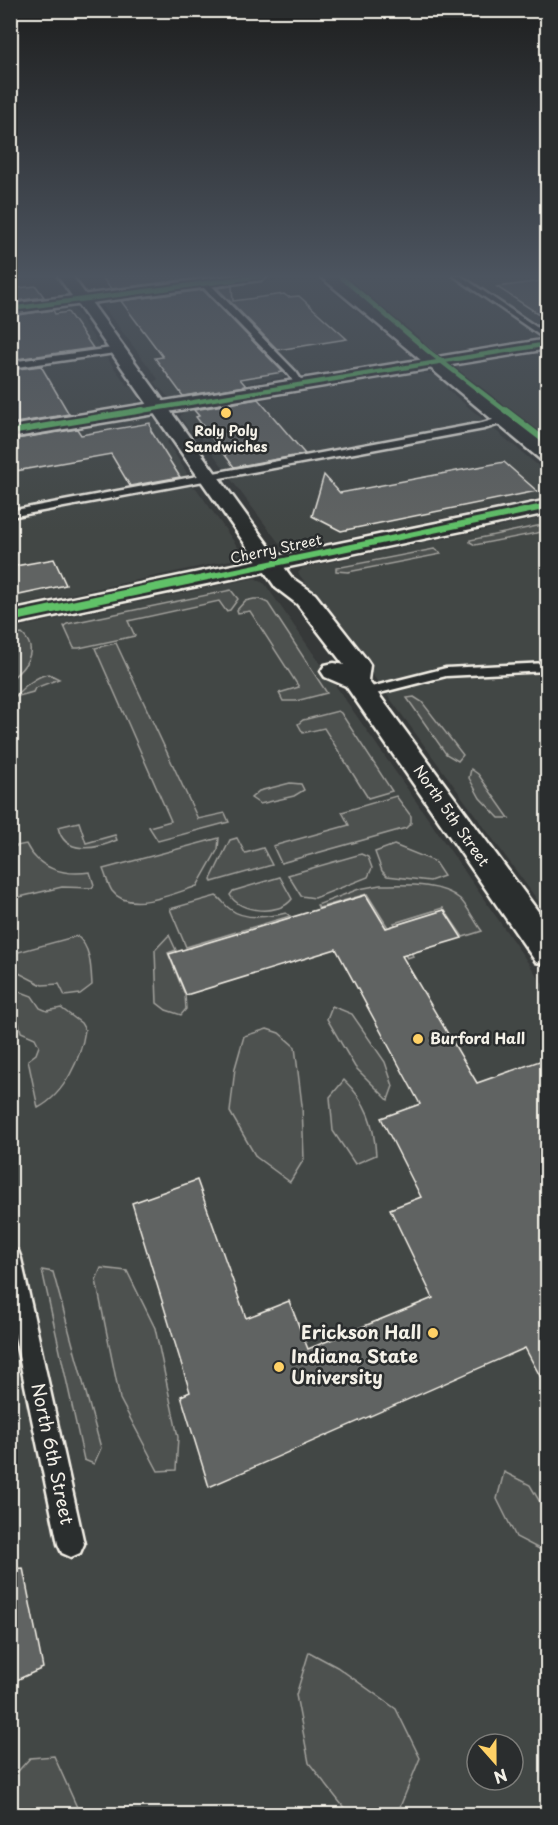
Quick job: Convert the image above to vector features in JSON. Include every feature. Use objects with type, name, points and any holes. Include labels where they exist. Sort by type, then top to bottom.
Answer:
[{"type":"street","name":"North 5th Street","points":[[127,361],[278,573],[287,603],[334,671],[359,687],[548,952]]},
{"type":"street","points":[[10,432],[443,361]]},
{"type":"street","points":[[432,363],[548,456]]},
{"type":"street","name":"Cherry Street","points":[[10,618],[278,573],[548,506]]},
{"type":"lane","points":[[10,365],[38,361]]},
{"type":"lane","points":[[280,361],[299,384]]},
{"type":"lane","points":[[10,514],[484,426],[503,420]]},
{"type":"lane","points":[[359,687],[446,672],[548,667]]},
{"type":"lane","name":"North 6th Street","points":[[10,1259],[70,1544]]},
{"type":"shaded area","points":[[56,361],[109,361],[127,385],[133,387],[140,396],[137,403],[11,422],[10,368]]},
{"type":"shaded area","points":[[145,361],[275,361],[289,375],[174,398],[167,396],[154,382],[158,379]]},
{"type":"shaded area","points":[[286,361],[403,361],[300,375]]},
{"type":"shaded area","points":[[488,361],[547,361],[547,441],[477,384],[469,382],[455,372],[456,367]]},
{"type":"shaded area","points":[[421,372],[435,375],[448,384],[447,389],[486,422],[229,470],[223,467],[197,433],[189,430],[180,417],[183,412],[190,410],[223,407]]},
{"type":"shaded area","points":[[147,417],[158,420],[171,439],[167,442],[187,473],[184,479],[11,511],[11,442]]},
{"type":"shaded area","points":[[487,428],[495,430],[547,473],[547,497],[287,550],[282,547],[230,478],[234,475]]},
{"type":"shaded area","points":[[186,485],[196,488],[242,553],[240,558],[11,607],[11,517]]},
{"type":"shaded area","points":[[547,517],[547,913],[298,573],[302,568]]},
{"type":"shaded area","points":[[547,524],[547,531],[475,545],[470,542],[470,540]]},
{"type":"shaded area","points":[[434,549],[441,554],[348,572],[336,571],[336,568]]},
{"type":"shaded area","name":"Indiana State University","points":[[255,578],[265,584],[547,990],[547,1814],[11,1814],[10,629]]},
{"type":"shaded area","points":[[231,590],[238,599],[230,610],[226,611],[219,601],[128,621],[135,636],[74,648],[64,626],[67,624]]},
{"type":"shaded area","points":[[254,599],[268,603],[327,693],[296,701],[283,701],[279,693],[299,687],[250,611],[238,613],[237,610],[245,601]]},
{"type":"shaded area","points":[[22,634],[30,646],[29,658],[11,679],[11,636]]},
{"type":"shaded area","points":[[116,643],[198,819],[225,813],[229,822],[158,841],[149,827],[171,821],[95,648]]},
{"type":"shaded area","points":[[49,674],[59,679],[35,688],[33,692],[15,697],[30,683]]},
{"type":"shaded area","points":[[414,697],[422,702],[463,755],[458,761],[446,754],[407,698]]},
{"type":"shaded area","points":[[338,711],[392,791],[368,798],[324,728],[303,733],[298,724],[303,720]]},
{"type":"shaded area","points":[[471,769],[478,774],[509,818],[499,818],[480,798],[469,778]]},
{"type":"shaded area","points":[[290,783],[301,784],[304,790],[294,796],[260,804],[251,798],[259,791]]},
{"type":"shaded area","points":[[396,796],[411,816],[411,823],[406,828],[281,863],[273,846],[349,825],[342,812]]},
{"type":"shaded area","points":[[79,822],[86,843],[115,835],[117,840],[100,846],[82,848],[67,843],[58,827]]},
{"type":"shaded area","points":[[219,838],[218,849],[197,886],[165,897],[141,901],[120,898],[112,891],[103,869]]},
{"type":"shaded area","points":[[237,838],[245,853],[263,848],[272,865],[212,882],[211,879],[230,840]]},
{"type":"shaded area","points":[[26,844],[37,859],[53,869],[71,873],[90,872],[94,885],[92,888],[62,887],[11,899],[11,847]]},
{"type":"shaded area","points":[[394,845],[434,861],[444,876],[430,881],[387,876],[382,871],[375,852]]},
{"type":"shaded area","points":[[361,854],[368,857],[372,868],[368,877],[315,898],[301,896],[288,875]]},
{"type":"shaded area","points":[[280,877],[292,899],[279,908],[250,909],[242,906],[230,895],[233,891]]},
{"type":"shaded area","points":[[380,885],[432,887],[452,894],[463,902],[482,931],[463,937],[443,908],[394,923],[413,956],[407,958],[367,894],[319,908],[317,905],[359,889]]},
{"type":"shaded area","points":[[216,896],[236,913],[250,917],[286,913],[290,916],[186,947],[170,909]]},
{"type":"shaded area","points":[[169,935],[176,950],[168,953],[185,995],[186,1009],[181,1015],[166,1010],[157,1003],[155,950]]},
{"type":"shaded area","points":[[77,936],[88,952],[91,965],[92,985],[80,994],[65,996],[59,984],[42,985],[11,969],[11,954]]},
{"type":"shaded area","points":[[13,989],[32,996],[40,1008],[47,1011],[61,1008],[81,1023],[85,1030],[80,1052],[64,1085],[48,1102],[38,1108],[28,1060],[36,1054],[39,1046],[35,1038],[21,1032],[11,993]]},
{"type":"shaded area","points":[[332,1006],[352,1014],[385,1062],[393,1086],[388,1100],[355,1067],[327,1019]]},
{"type":"shaded area","points":[[267,1029],[279,1033],[295,1047],[302,1105],[304,1159],[290,1182],[256,1157],[230,1112],[235,1068],[244,1036]]},
{"type":"shaded area","points":[[344,1080],[364,1105],[371,1123],[375,1144],[376,1155],[355,1164],[333,1131],[330,1097]]},
{"type":"shaded area","points":[[101,1268],[127,1271],[155,1328],[178,1437],[176,1470],[158,1471],[120,1399],[96,1280]]},
{"type":"shaded area","points":[[42,1270],[53,1272],[101,1448],[94,1464],[84,1460]]},
{"type":"shaded area","points":[[504,1472],[530,1485],[547,1514],[547,1553],[516,1537],[497,1499]]},
{"type":"shaded area","points":[[309,1652],[337,1667],[396,1709],[420,1758],[400,1807],[380,1814],[349,1814],[309,1763],[296,1695]]},
{"type":"shaded area","points":[[54,1756],[80,1814],[11,1814],[11,1779],[30,1758]]},
{"type":"building","points":[[157,361],[272,361],[283,372],[240,379],[246,386],[183,396]]},
{"type":"building","points":[[41,366],[69,414],[10,424],[10,370]]},
{"type":"building","points":[[258,399],[305,454],[234,467],[196,417],[199,416],[194,410]]},
{"type":"building","points":[[150,423],[151,431],[180,477],[130,486],[111,454],[10,472],[10,440],[77,429],[81,435]]},
{"type":"building","points":[[504,462],[537,491],[341,531],[312,516],[324,475],[340,493]]},
{"type":"building","points":[[54,559],[66,585],[10,597],[10,567]]},
{"type":"building","points":[[366,895],[386,928],[444,910],[462,938],[402,956],[477,1083],[548,1058],[548,1391],[525,1348],[209,1487],[181,1396],[190,1392],[132,1203],[197,1180],[246,1318],[289,1301],[308,1349],[433,1298],[390,1209],[421,1197],[381,1118],[420,1104],[336,949],[186,995],[169,954]]},
{"type":"building","points":[[23,1568],[43,1668],[10,1683],[10,1569]]},
{"type":"cycle path","points":[[441,361],[548,443]]},
{"type":"cycle path","points":[[10,432],[443,361]]},
{"type":"cycle path","points":[[10,618],[548,506]]},
{"type":"place","name":"Roly Poly Sandwiches","points":[[226,413]]},
{"type":"place","name":"Burford Hall","points":[[418,1039]]},
{"type":"place","name":"Erickson Hall","points":[[433,1333]]},
{"type":"place","name":"Indiana State University","points":[[279,1367]]}]
